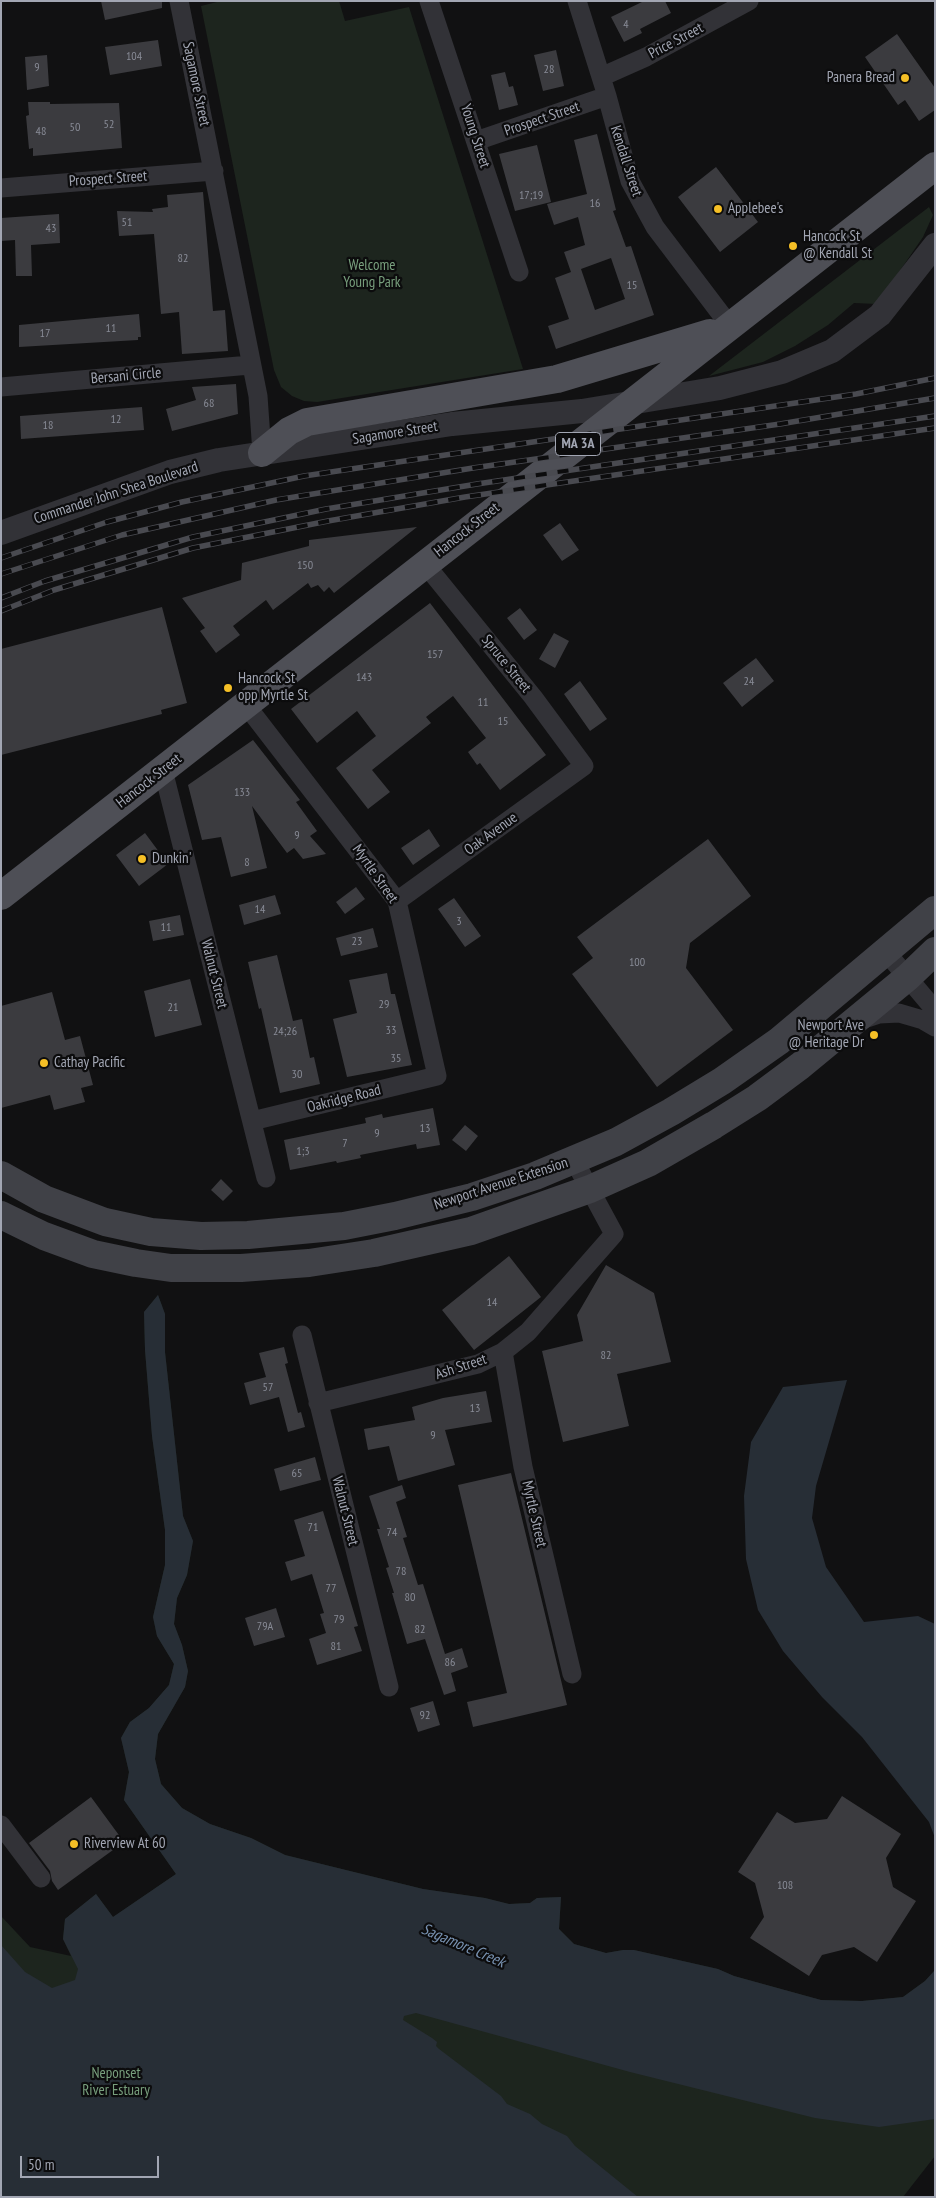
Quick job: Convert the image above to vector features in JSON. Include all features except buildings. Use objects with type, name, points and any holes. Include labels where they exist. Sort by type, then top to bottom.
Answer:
[{"type":"main road","name":"Hancock Street","points":[[1,896],[935,166]]},
{"type":"main road","points":[[262,453],[289,431],[307,422],[557,379],[689,341],[730,326]]},
{"type":"main road","name":"Newport Avenue Extension","points":[[1,1175],[44,1199],[74,1212],[105,1222],[151,1232],[226,1236],[300,1231],[395,1216],[472,1197],[574,1160],[629,1135],[722,1081],[779,1041],[935,910]]},
{"type":"main road","points":[[1,1215],[51,1238],[107,1257],[171,1268],[260,1267],[309,1263],[440,1240],[486,1226],[590,1189],[648,1162],[701,1133],[757,1098],[800,1066],[908,977],[934,953]]},
{"type":"street","name":"Sagamore Street","points":[[179,1],[214,171],[250,365],[258,396],[262,453],[452,424],[582,411],[720,388],[782,372],[832,351],[880,315],[935,246]]},
{"type":"street","name":"Young Street","points":[[429,1],[519,272]]},
{"type":"street","name":"Kendall Street","points":[[577,1],[607,96],[630,181],[640,203],[672,251],[730,326]]},
{"type":"street","name":"Price Street","points":[[601,77],[646,57],[749,1]]},
{"type":"street","name":"Prospect Street","points":[[476,141],[607,96]]},
{"type":"street","name":"Prospect Street","points":[[1,188],[214,171]]},
{"type":"street","name":"Bersani Circle","points":[[1,388],[250,365]]},
{"type":"street","name":"Commander John Shea Boulevard","points":[[4,531],[170,472],[262,453]]},
{"type":"street","name":"Spruce Street","points":[[425,564],[533,697],[584,766]]},
{"type":"street","name":"Myrtle Street","points":[[246,705],[397,901],[437,1076]]},
{"type":"street","name":"Oak Avenue","points":[[397,901],[584,766]]},
{"type":"street","name":"Walnut Street","points":[[163,770],[266,1178]]},
{"type":"street","points":[[912,930],[934,953]]},
{"type":"street","points":[[886,952],[935,1010]]},
{"type":"street","points":[[848,1025],[879,1014],[899,1013],[923,1020],[935,1027]]},
{"type":"street","name":"Oakridge Road","points":[[252,1121],[437,1076]]},
{"type":"street","points":[[574,1160],[590,1189]]},
{"type":"street","name":"Ash Street","points":[[318,1403],[444,1374],[478,1364],[503,1352],[528,1332],[614,1234],[590,1189]]},
{"type":"street","name":"Walnut Street","points":[[302,1335],[389,1687]]},
{"type":"street","name":"Myrtle Street","points":[[503,1352],[523,1467],[572,1674]]},
{"type":"street","points":[[1,1826],[41,1878]]},
{"type":"green space","name":"Welcome Young Park","points":[[221,1],[339,1],[345,21],[409,7],[523,369],[317,402],[304,401],[292,396],[281,387],[274,370],[201,6]]},
{"type":"green space","points":[[929,207],[933,215],[923,237],[877,304],[854,303],[828,325],[795,346],[763,362],[709,376]]},
{"type":"green space","name":"Neponset River Estuary","points":[[158,1295],[165,1314],[165,1352],[183,1516],[193,1541],[187,1575],[177,1598],[174,1624],[182,1645],[188,1671],[185,1687],[158,1734],[155,1759],[161,1784],[182,1808],[210,1824],[251,1838],[285,1855],[423,1889],[485,1898],[509,1904],[530,1903],[537,1898],[561,1897],[559,1929],[574,1944],[606,1953],[634,1950],[718,1969],[734,1976],[821,2000],[862,2001],[903,1997],[925,1981],[935,1970],[935,2156],[903,2197],[1,2197],[1,1916],[30,1947],[71,1956],[63,1939],[65,1919],[96,1894],[113,1917],[176,1874],[124,1800],[129,1772],[121,1738],[130,1722],[149,1708],[169,1685],[174,1664],[157,1636],[153,1617],[165,1565],[165,1530],[152,1436],[144,1312]]},
{"type":"water","name":"Sagamore Creek","points":[[158,1295],[165,1314],[165,1352],[183,1516],[193,1541],[187,1575],[177,1598],[174,1624],[182,1645],[188,1671],[185,1687],[158,1734],[155,1759],[161,1784],[182,1808],[210,1824],[251,1838],[285,1855],[423,1889],[485,1898],[509,1904],[530,1903],[537,1898],[561,1897],[559,1929],[574,1944],[606,1953],[634,1950],[718,1969],[734,1976],[821,2000],[862,2001],[903,1997],[925,1981],[935,1970],[935,2119],[879,2127],[815,2118],[630,2072],[416,2013],[404,2016],[403,2020],[437,2042],[436,2046],[439,2049],[501,2096],[507,2104],[530,2114],[542,2124],[567,2136],[575,2146],[638,2197],[1,2197],[1,1945],[25,1972],[52,1988],[75,1980],[78,1969],[63,1939],[65,1919],[96,1894],[113,1917],[176,1874],[124,1800],[129,1772],[121,1738],[130,1722],[149,1708],[169,1685],[174,1664],[157,1636],[153,1617],[165,1565],[165,1530],[152,1436],[144,1312]]},
{"type":"water","points":[[847,1380],[816,1486],[812,1518],[826,1567],[864,1622],[918,1616],[935,1624],[935,1838],[929,1822],[862,1737],[822,1697],[783,1651],[758,1610],[746,1559],[744,1496],[751,1442],[783,1387]]},
{"type":"railway","points":[[1,558],[107,522],[182,502],[304,476],[856,394],[935,378]]},
{"type":"railway","points":[[1,574],[122,535],[276,500],[473,468],[780,424],[935,398]]},
{"type":"railway","points":[[1,598],[45,581],[193,537],[326,509],[477,484],[935,416]]},
{"type":"railway","points":[[1,611],[54,590],[193,548],[328,521],[465,497],[935,428]]},
{"type":"place","name":"Panera Bread","points":[[905,78]]},
{"type":"place","name":"Applebee's","points":[[718,209]]},
{"type":"place","name":"Hancock St @ Kendall St","points":[[793,246]]},
{"type":"place","name":"Hancock St opp Myrtle St","points":[[228,688]]},
{"type":"place","name":"Dunkin'","points":[[142,859]]},
{"type":"place","name":"Newport Ave @ Heritage Dr","points":[[874,1035]]},
{"type":"place","name":"Cathay Pacific","points":[[44,1063]]},
{"type":"place","name":"Riverview At 60","points":[[74,1844]]}]
